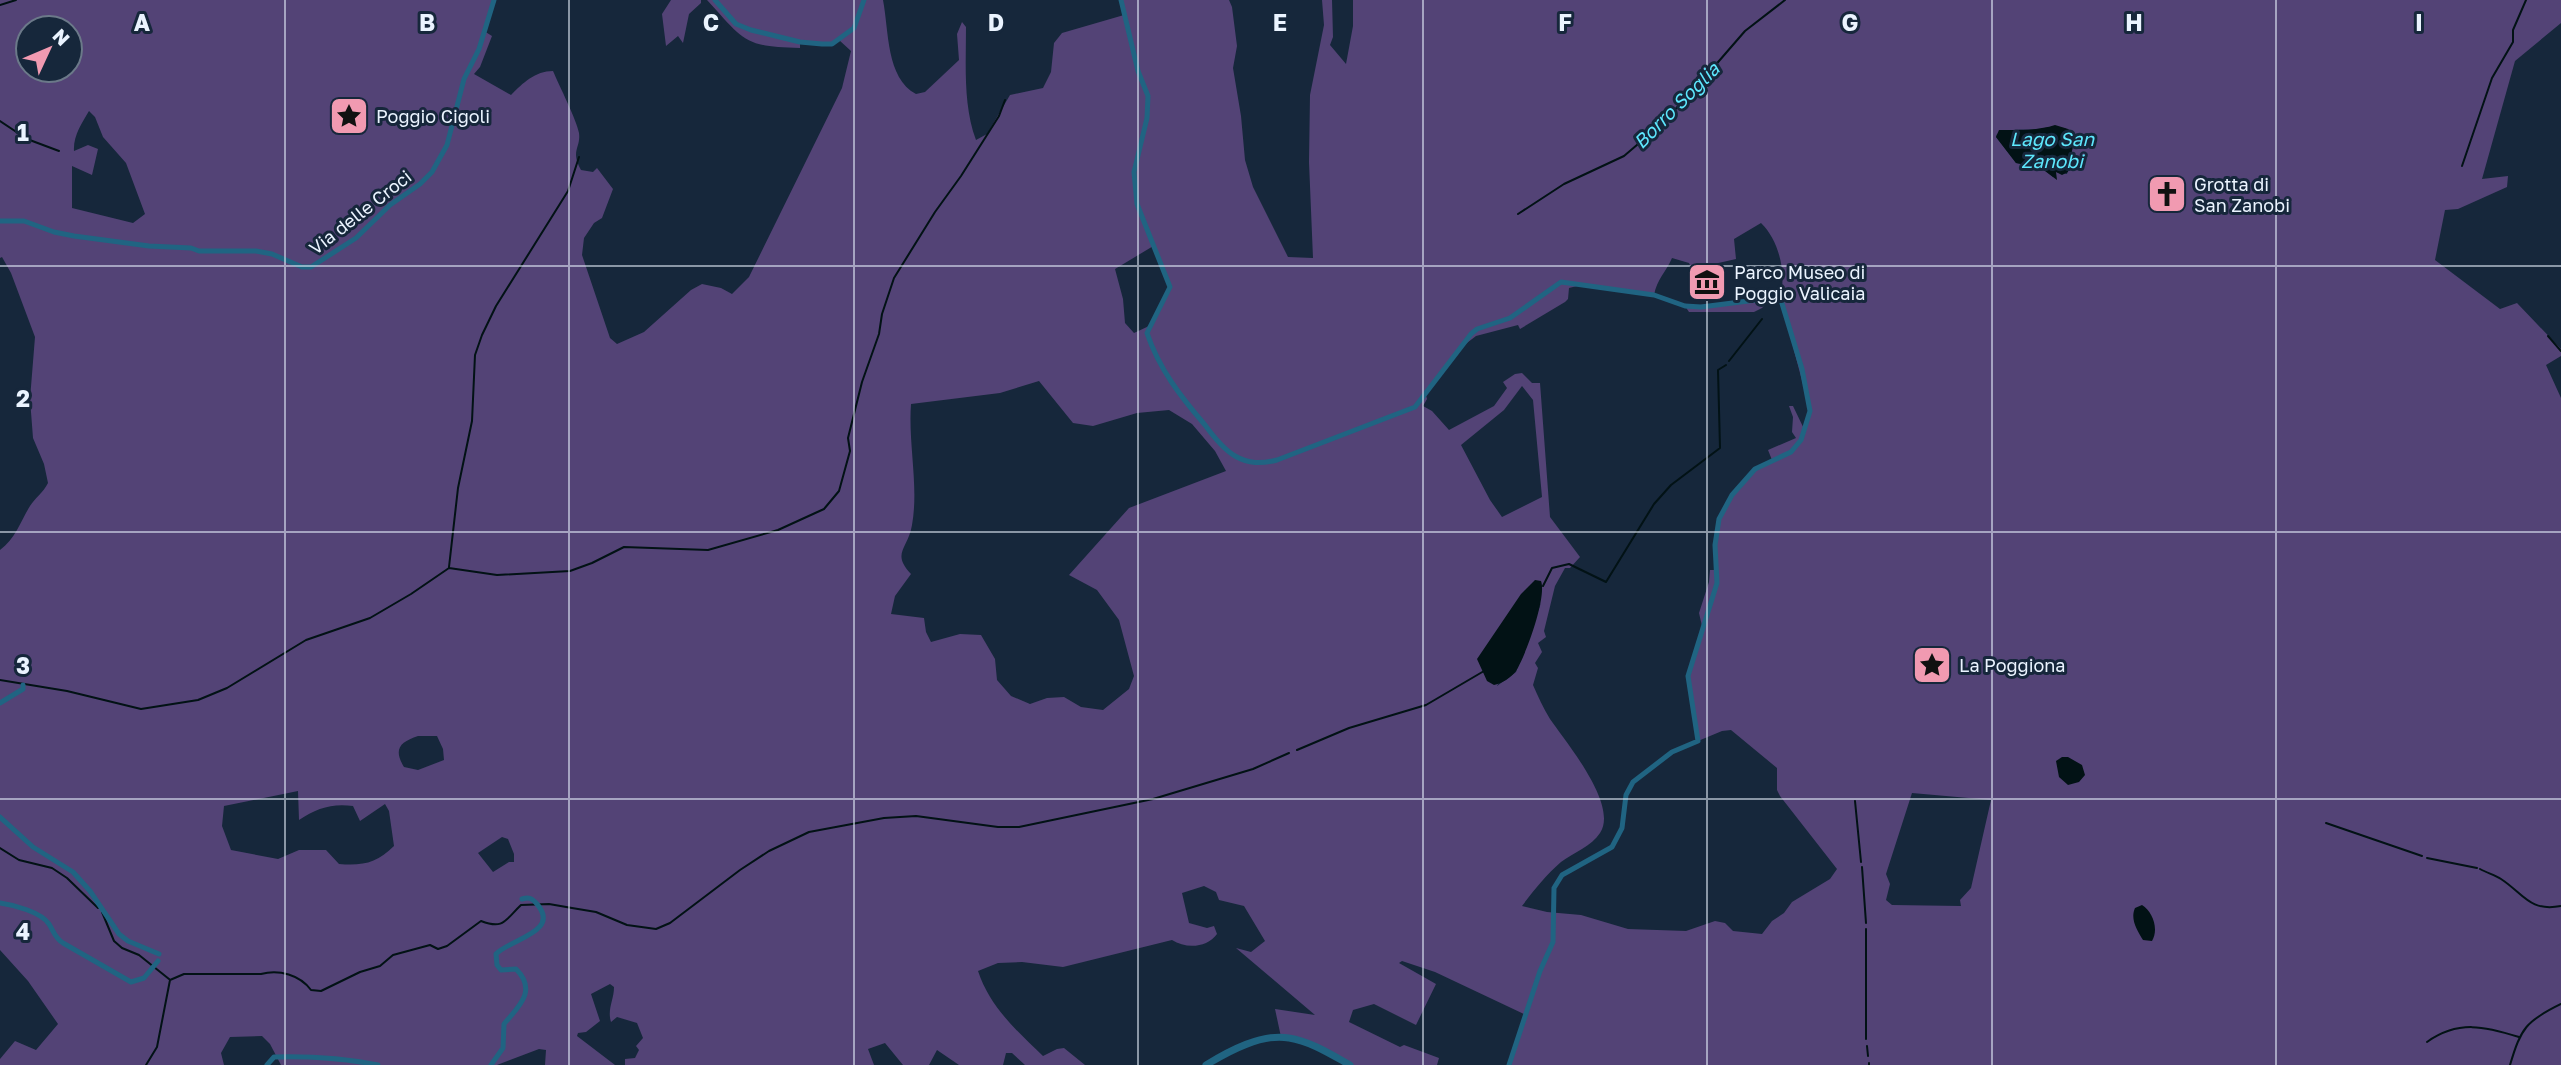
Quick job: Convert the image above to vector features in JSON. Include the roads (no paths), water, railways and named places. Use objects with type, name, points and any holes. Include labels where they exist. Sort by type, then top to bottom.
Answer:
[{"type":"street","name":"Via delle Croci","points":[[0,221],[24,221],[54,232],[149,246],[191,248],[199,251],[256,251],[272,254],[302,267],[319,264],[356,238],[390,205],[432,172],[447,145],[464,79],[478,49],[494,0]]},
{"type":"street","points":[[715,0],[736,24],[800,42],[822,44],[832,44],[854,29],[864,0]]},
{"type":"street","points":[[1121,0],[1138,71],[1148,96],[1147,117],[1135,172],[1137,204],[1170,287],[1147,333],[1171,384],[1233,455],[1259,464],[1277,460],[1406,412],[1426,395],[1462,344],[1477,329],[1510,318],[1561,282],[1654,295],[1693,306],[1728,305],[1780,298],[1802,369],[1811,411],[1801,440],[1791,452],[1755,469],[1732,495],[1719,519],[1714,545],[1717,583],[1688,676],[1698,741],[1672,752],[1633,782],[1626,795],[1622,828],[1612,847],[1562,875],[1558,880],[1554,888],[1553,942],[1540,971],[1508,1065]]},
{"type":"street","points":[[0,703],[23,689],[23,685]]},
{"type":"street","points":[[0,817],[33,847],[73,872],[90,891],[119,934],[159,958],[144,978],[131,982],[57,939],[48,923],[38,915],[0,902]]},
{"type":"street","points":[[491,1065],[503,1048],[504,1024],[520,1008],[526,995],[520,972],[516,968],[501,970],[497,965],[496,954],[540,929],[544,920],[537,904],[528,898],[522,899]]},
{"type":"street","points":[[1206,1065],[1236,1048],[1274,1037],[1289,1037],[1304,1042],[1350,1065]]},
{"type":"street","points":[[267,1065],[274,1057],[307,1056],[343,1058],[378,1065]]},
{"type":"water","name":"Lago San Zanobi","points":[[2055,125],[2068,129],[2075,135],[2068,172],[2062,175],[2056,172],[2057,180],[2041,168],[2016,163],[1996,137],[1999,130],[2034,129]]},
{"type":"water","points":[[1535,580],[1541,581],[1541,600],[1525,652],[1514,673],[1494,685],[1487,681],[1477,659],[1521,594]]},
{"type":"water","points":[[2068,757],[2082,765],[2085,775],[2079,782],[2068,785],[2059,777],[2056,761]]},
{"type":"water","points":[[2142,905],[2154,921],[2152,941],[2143,940],[2135,924],[2135,908]]},
{"type":"waterway","points":[[0,5],[16,0]]},
{"type":"waterway","name":"Borro Soglia","points":[[1518,214],[1564,184],[1624,156],[1658,127],[1693,91],[1745,31],[1785,0]]},
{"type":"waterway","points":[[2462,166],[2492,78],[2513,42],[2513,30],[2526,0]]},
{"type":"waterway","points":[[0,680],[67,691],[141,709],[198,700],[227,688],[306,640],[370,618],[449,568],[497,575],[570,571],[624,547],[708,550],[778,530],[824,509],[839,491],[850,451],[848,438],[862,382],[879,334],[882,314],[894,278],[999,116],[1005,100]]},
{"type":"waterway","points":[[0,121],[27,139],[59,151]]},
{"type":"waterway","points":[[449,567],[458,488],[472,421],[475,355],[496,306],[568,191],[579,157]]},
{"type":"waterway","points":[[1729,361],[1762,319]]},
{"type":"waterway","points":[[2548,336],[2561,351]]},
{"type":"waterway","points":[[1543,586],[1552,568],[1569,564],[1606,582],[1654,504],[1671,485],[1720,448],[1718,370],[1726,365]]},
{"type":"waterway","points":[[1297,750],[1349,728],[1426,705],[1484,671]]},
{"type":"waterway","points":[[170,980],[184,974],[275,972],[289,974],[301,980],[311,990],[321,991],[360,972],[380,966],[393,955],[430,945],[438,949],[447,946],[481,921],[500,924],[521,905],[549,904],[596,912],[627,925],[656,929],[670,923],[769,851],[809,832],[884,818],[916,816],[998,827],[1019,827],[1153,799],[1253,769],[1289,753]]},
{"type":"waterway","points":[[1855,801],[1861,862]]},
{"type":"waterway","points":[[2326,823],[2422,856]]},
{"type":"waterway","points":[[0,848],[19,860],[52,868],[67,878],[98,908]]},
{"type":"waterway","points":[[2427,858],[2477,868]]},
{"type":"waterway","points":[[1862,867],[1866,923]]},
{"type":"waterway","points":[[2480,869],[2501,879],[2534,904],[2561,906]]},
{"type":"waterway","points":[[102,912],[114,941],[122,948],[139,955],[169,979]]},
{"type":"waterway","points":[[1866,929],[1866,1039]]},
{"type":"waterway","points":[[146,1065],[157,1047],[170,980]]},
{"type":"waterway","points":[[2510,1065],[2526,1027],[2540,1015],[2561,1004]]},
{"type":"waterway","points":[[2427,1042],[2450,1030],[2472,1027],[2519,1037]]},
{"type":"waterway","points":[[1867,1046],[1868,1056]]},
{"type":"place","name":"Poggio Cigoli","points":[[349,116]]},
{"type":"place","name":"Grotta di San Zanobi","points":[[2167,194]]},
{"type":"place","name":"Parco Museo di Poggio Valicaia","points":[[1707,282]]},
{"type":"place","name":"La Poggiona","points":[[1932,665]]}]
